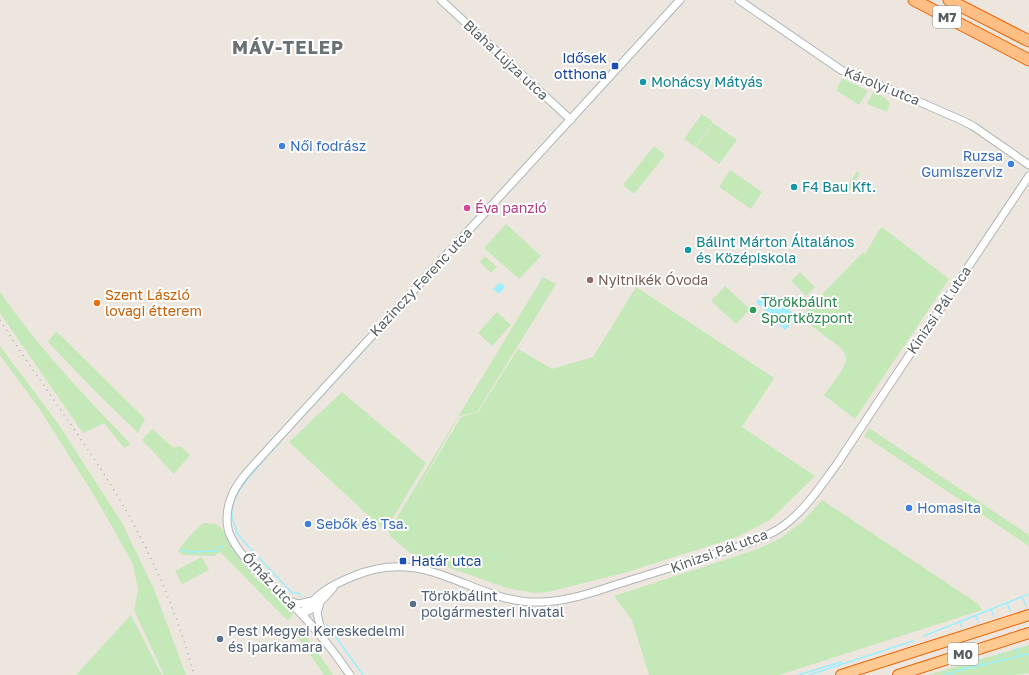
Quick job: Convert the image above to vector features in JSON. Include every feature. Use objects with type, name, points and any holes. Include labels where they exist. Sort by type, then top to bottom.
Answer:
[{"type":"highway","name":"M7","points":[[914,0],[1029,60]]},
{"type":"highway","name":"M7","points":[[951,1],[1029,41]]},
{"type":"highway","points":[[951,1],[987,15],[1029,37]]},
{"type":"highway","name":"M0","points":[[841,675],[1029,615]]},
{"type":"highway","name":"M0","points":[[898,675],[1029,633]]},
{"type":"street","name":"Blaha Lujza utca","points":[[441,0],[571,120]]},
{"type":"street","name":"Kazinczy Ferenc utca","points":[[227,521],[227,511],[231,497],[238,484],[680,0]]},
{"type":"street","name":"Károlyi utca","points":[[739,0],[841,70],[973,126],[1029,165]]},
{"type":"street","name":"Kinizsi Pál utca","points":[[301,614],[312,601],[325,590],[364,572],[392,566],[422,569],[440,574],[490,593],[526,602],[556,601],[592,593],[665,570],[757,540],[777,529],[798,514],[814,496],[854,439],[1029,176]]},
{"type":"street","name":"Őrház utca","points":[[227,521],[229,532],[241,553],[324,639],[350,675]]},
{"type":"street","name":"Kinizsi Pál utca","points":[[301,614],[309,611],[320,602],[335,586]]},
{"type":"street","points":[[288,601],[299,604],[312,601]]},
{"type":"street","points":[[320,602],[317,612],[324,639]]},
{"type":"green space","points":[[842,78],[868,91],[859,105],[836,90]]},
{"type":"green space","points":[[873,92],[884,97],[890,103],[887,112],[867,104]]},
{"type":"green space","points":[[702,114],[713,122],[695,147],[684,139]]},
{"type":"green space","points":[[713,123],[737,140],[719,164],[696,147]]},
{"type":"green space","points":[[654,146],[665,155],[634,194],[623,185]]},
{"type":"green space","points":[[730,170],[762,192],[751,209],[719,187]]},
{"type":"green space","points":[[857,171],[860,174],[846,195],[843,194]]},
{"type":"green space","points":[[506,224],[541,256],[519,279],[484,248]]},
{"type":"green space","points":[[882,227],[949,279],[855,419],[824,395],[843,368],[846,359],[845,353],[841,348],[800,317],[863,252],[865,254]]},
{"type":"green space","points":[[485,256],[497,267],[491,273],[480,262]]},
{"type":"green space","points":[[800,272],[815,287],[806,296],[791,281]]},
{"type":"green space","points":[[543,277],[556,284],[477,412],[459,416],[412,499],[461,417],[478,412],[518,349],[552,369],[593,357],[636,287],[774,378],[742,427],[815,476],[770,520],[737,537],[624,573],[548,592],[535,593],[507,588],[416,558],[390,536],[391,534],[388,532]]},
{"type":"green space","points":[[725,286],[750,309],[736,324],[711,301]]},
{"type":"green space","points":[[0,292],[62,371],[131,444],[124,448],[104,423],[83,433],[0,313]]},
{"type":"green space","points":[[497,312],[511,325],[492,346],[478,333]]},
{"type":"green space","points":[[56,331],[145,419],[138,433],[48,342]]},
{"type":"green space","points":[[0,346],[59,425],[122,523],[154,589],[186,675],[164,675],[134,610],[138,590],[133,564],[97,500],[41,411],[0,355]]},
{"type":"green space","points":[[342,392],[426,463],[385,531],[289,442]]},
{"type":"green space","points":[[869,428],[1029,535],[1029,546],[864,437]]},
{"type":"green space","points":[[152,429],[174,448],[180,446],[190,455],[174,474],[142,440]]},
{"type":"green space","points":[[822,500],[978,604],[982,610],[779,675],[649,675],[632,620],[614,596],[758,549],[781,538],[803,521]]},
{"type":"green space","points":[[204,523],[216,524],[220,527],[225,533],[231,546],[255,578],[267,586],[292,611],[293,614],[288,621],[220,552],[214,556],[182,555],[178,551],[190,536]]},
{"type":"green space","points":[[202,557],[209,570],[182,584],[175,571]]},
{"type":"green space","points":[[131,615],[162,675],[76,675]]},
{"type":"green space","points":[[300,628],[333,675],[324,675],[295,633]]},
{"type":"green space","points":[[1029,645],[1029,673],[1016,675],[928,675]]},
{"type":"water","points":[[499,283],[500,285],[502,283],[505,287],[499,294],[493,289]]},
{"type":"water","points":[[765,293],[770,297],[761,307],[756,302]]},
{"type":"water","points":[[776,298],[797,317],[785,330],[764,311]]},
{"type":"waterway","points":[[284,437],[390,322]]},
{"type":"waterway","points":[[271,452],[282,440]]},
{"type":"waterway","points":[[237,533],[232,515],[235,499],[243,484],[265,459]]},
{"type":"waterway","points":[[236,533],[292,593],[298,593],[301,596]]},
{"type":"waterway","points":[[182,550],[188,552],[216,551],[222,546]]},
{"type":"waterway","points":[[924,636],[1029,594]]},
{"type":"waterway","points":[[1022,597],[1026,606]]},
{"type":"waterway","points":[[1007,603],[1010,611]]},
{"type":"waterway","points":[[991,609],[994,616]]},
{"type":"waterway","points":[[976,616],[978,622]]},
{"type":"waterway","points":[[960,622],[962,627]]},
{"type":"waterway","points":[[327,625],[363,675]]},
{"type":"waterway","points":[[809,675],[913,641]]},
{"type":"waterway","points":[[1016,648],[1018,656]]},
{"type":"waterway","points":[[999,653],[1000,659]]},
{"type":"waterway","points":[[964,665],[965,669],[1029,654]]},
{"type":"waterway","points":[[981,659],[982,665]]},
{"type":"waterway","points":[[798,675],[841,662],[842,665]]},
{"type":"waterway","points":[[943,675],[964,669]]},
{"type":"railway","points":[[0,320],[92,456],[133,522],[164,586],[188,653],[194,675]]},
{"type":"place","name":"Idősek otthona","points":[[615,66]]},
{"type":"place","name":"Mohácsy Mátyás","points":[[643,82]]},
{"type":"place","name":"Női fodrász","points":[[282,146]]},
{"type":"place","name":"Ruzsa Gumiszerviz","points":[[1011,164]]},
{"type":"place","name":"F4 Bau Kft.","points":[[794,187]]},
{"type":"place","name":"Éva panzió","points":[[467,208]]},
{"type":"place","name":"Bálint Márton Általános és Középiskola","points":[[688,250]]},
{"type":"place","name":"Nyitnikék Óvoda","points":[[590,280]]},
{"type":"place","name":"Szent László lovagi étterem","points":[[97,303]]},
{"type":"place","name":"Törökbálint Sportközpont","points":[[753,310]]},
{"type":"place","name":"Homasita","points":[[909,508]]},
{"type":"place","name":"Sebők és Tsa.","points":[[308,524]]},
{"type":"place","name":"Határ utca","points":[[403,561]]},
{"type":"place","name":"Törökbálint polgármesteri hivatal","points":[[413,604]]},
{"type":"place","name":"Pest Megyei Kereskedelmi és Iparkamara","points":[[220,639]]},
{"type":"district","name":"MÁV-TELEP","points":[[288,48]]}]
